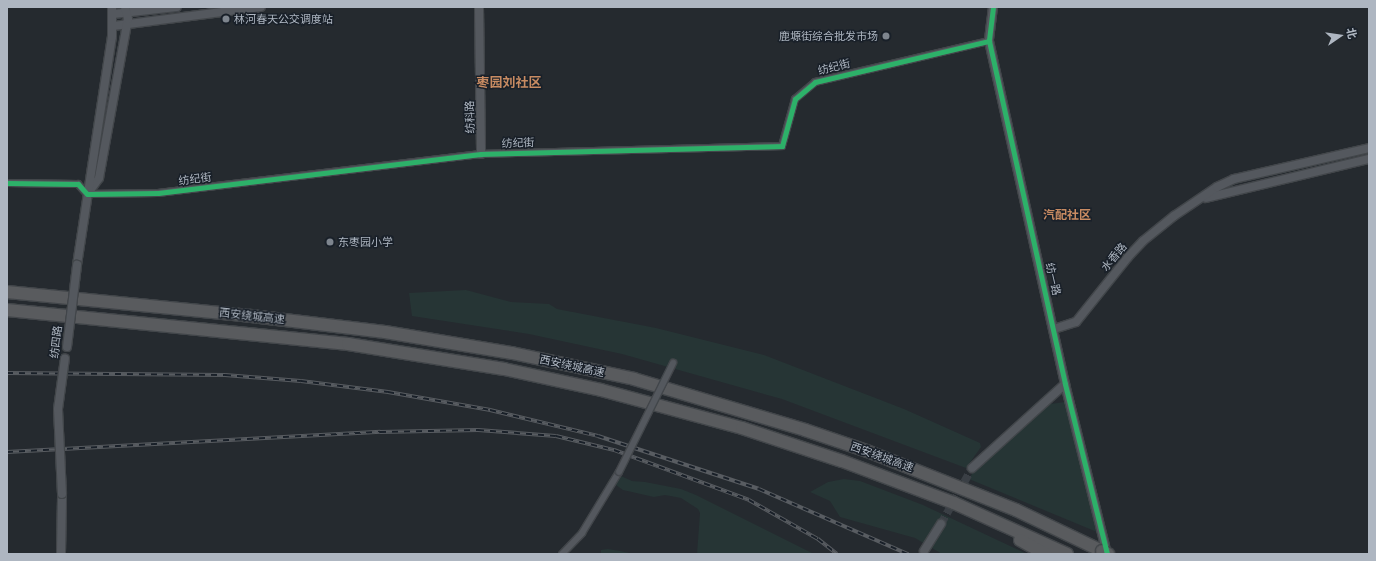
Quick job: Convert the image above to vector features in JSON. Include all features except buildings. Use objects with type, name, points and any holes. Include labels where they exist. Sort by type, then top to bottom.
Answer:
[{"type":"highway","name":"西安绕城高速","points":[[7,292],[242,315],[385,332],[512,353],[634,379],[805,430],[867,451],[1016,510],[1106,553]]},
{"type":"highway","name":"西安绕城高速","points":[[7,310],[348,344],[504,369],[636,398],[735,426],[842,460],[954,503],[1066,554]]},
{"type":"highway","points":[[954,503],[1044,554]]},
{"type":"street","points":[[113,11],[177,7]]},
{"type":"street","points":[[113,26],[261,7]]},
{"type":"street","name":"纺科路","points":[[480,7],[481,154]]},
{"type":"street","name":"纺一路","points":[[993,7],[989,41],[1065,384],[1106,553]]},
{"type":"street","name":"纺四路","points":[[87,194],[99,178],[127,24],[126,10]]},
{"type":"street","name":"纺四路","points":[[61,554],[62,494],[58,409],[87,194],[113,26],[113,11]]},
{"type":"street","name":"纺纪街","points":[[87,194],[158,193],[481,154],[782,146],[796,99],[815,82],[989,41]]},
{"type":"street","name":"水香路","points":[[1054,329],[1076,322],[1135,249],[1162,225],[1217,187],[1234,179],[1369,148]]},
{"type":"street","name":"水香路","points":[[1196,202],[1226,192],[1369,159]]},
{"type":"street","points":[[7,183],[78,184],[87,194]]},
{"type":"street","points":[[562,554],[582,533],[619,472],[673,363]]},
{"type":"street","points":[[972,468],[1065,384]]},
{"type":"street","points":[[924,551],[941,524]]},
{"type":"shaded area","points":[[466,290],[511,302],[549,304],[557,309],[656,328],[764,355],[904,409],[980,443],[981,447],[966,468],[782,399],[622,354],[529,334],[412,316],[409,293]]},
{"type":"shaded area","points":[[1065,402],[1097,532],[969,479],[973,472],[1050,404]]},
{"type":"shaded area","points":[[621,476],[632,481],[681,489],[696,495],[814,554],[697,554],[700,513],[698,509],[681,498],[665,495],[654,497],[623,490],[616,485],[617,480]]},
{"type":"shaded area","points":[[844,479],[860,481],[923,505],[1027,554],[942,554],[915,538],[840,517],[830,501],[810,492],[828,482]]},
{"type":"shaded area","points":[[608,549],[634,554],[601,554],[601,550]]},
{"type":"tunnel","points":[[941,524],[972,468]]},
{"type":"railway","points":[[7,373],[225,375],[301,381],[388,392],[490,410],[598,436],[759,489],[908,554]]},
{"type":"railway","points":[[7,452],[380,432],[478,430],[556,436],[614,450],[749,500],[818,539],[837,554]]},
{"type":"cycle path","points":[[993,7],[989,41],[1065,384],[1107,554]]},
{"type":"cycle path","points":[[7,183],[78,184],[87,194],[158,193],[481,154],[782,146],[795,99],[815,82],[989,41]]},
{"type":"place","name":"林河春天公交调度站","points":[[226,19]]},
{"type":"place","name":"鹿塬街综合批发市场","points":[[886,36]]},
{"type":"place","name":"东枣园小学","points":[[330,242]]},
{"type":"district","name":"枣园刘社区","points":[[509,82]]},
{"type":"district","name":"汽配社区","points":[[1067,215]]}]
